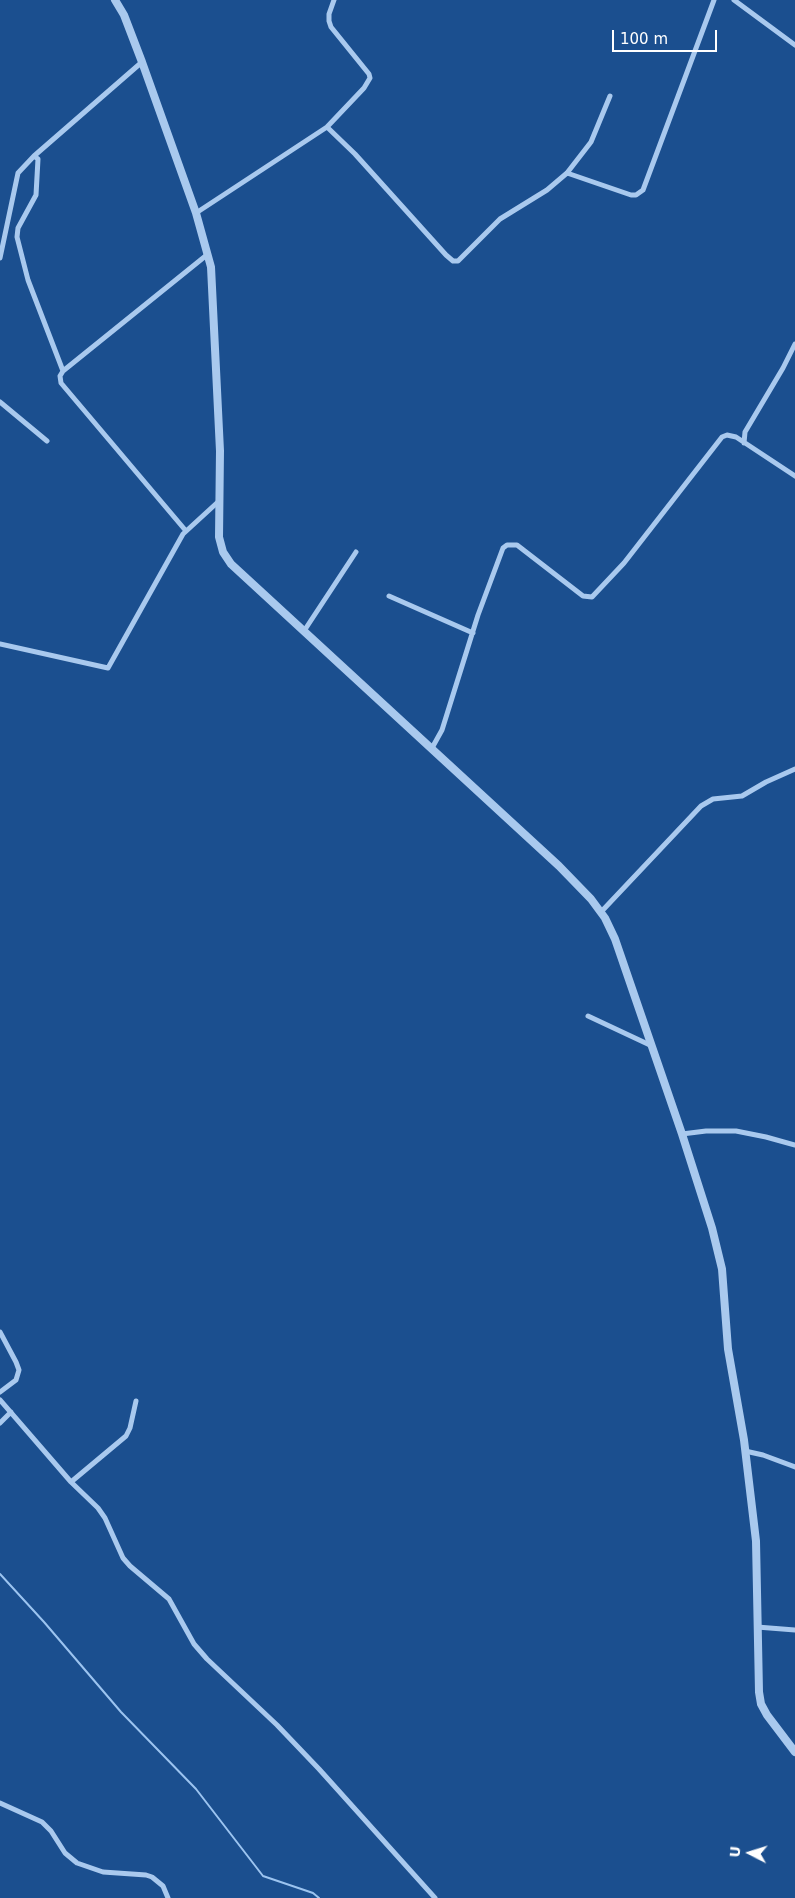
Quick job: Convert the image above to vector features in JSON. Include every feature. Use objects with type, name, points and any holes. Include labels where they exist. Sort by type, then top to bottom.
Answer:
[{"type":"street","points":[[115,0],[124,15],[142,62],[196,213],[211,267],[216,330],[220,451],[219,537],[223,552],[231,564],[560,866],[601,912],[615,939],[682,1134],[712,1228],[722,1269],[728,1349],[745,1451],[756,1541],[759,1692],[761,1704],[767,1715],[795,1752]]},
{"type":"street","points":[[196,213],[327,127],[364,88],[370,78],[369,74],[331,27],[329,14],[334,0]]},
{"type":"street","points":[[567,173],[631,195],[636,195],[643,190],[714,0]]},
{"type":"street","points":[[734,0],[795,45]]},
{"type":"street","points":[[0,258],[17,178],[21,170],[34,156],[142,62]]},
{"type":"street","points":[[327,127],[355,154],[453,261],[460,260],[500,219],[547,190],[567,173],[591,142],[610,96]]},
{"type":"street","points":[[34,156],[38,159],[36,196],[18,228],[17,237],[28,280],[63,371]]},
{"type":"street","points":[[186,530],[62,383],[60,376],[63,371],[208,254]]},
{"type":"street","points":[[744,443],[745,432],[795,344]]},
{"type":"street","points":[[0,402],[47,442]]},
{"type":"street","points":[[432,748],[442,730],[473,633],[503,548],[507,545],[517,545],[583,596],[592,596],[624,563],[717,441],[727,435],[744,443],[795,476]]},
{"type":"street","points":[[0,644],[108,668],[183,534],[219,501]]},
{"type":"street","points":[[304,632],[356,552]]},
{"type":"street","points":[[389,596],[473,633]]},
{"type":"street","points":[[601,912],[701,806],[713,799],[742,796],[774,778],[795,769]]},
{"type":"street","points":[[588,1016],[652,1046]]},
{"type":"street","points":[[682,1134],[706,1130],[736,1131],[766,1137],[795,1146]]},
{"type":"street","points":[[0,1332],[19,1370],[16,1380],[0,1392]]},
{"type":"street","points":[[0,1400],[105,1518],[120,1552],[130,1566],[169,1599],[194,1644],[207,1659],[277,1725],[319,1769],[435,1898]]},
{"type":"street","points":[[71,1482],[126,1436],[130,1428],[136,1401]]},
{"type":"street","points":[[0,1423],[11,1412]]},
{"type":"street","points":[[745,1451],[763,1455],[795,1467]]},
{"type":"street","points":[[757,1628],[795,1630]]},
{"type":"street","points":[[0,1802],[42,1822],[52,1830],[65,1853],[77,1863],[103,1872],[152,1877],[163,1886],[168,1898]]},
{"type":"waterway","points":[[0,1574],[121,1712],[196,1789],[263,1876],[313,1893],[319,1898]]}]
